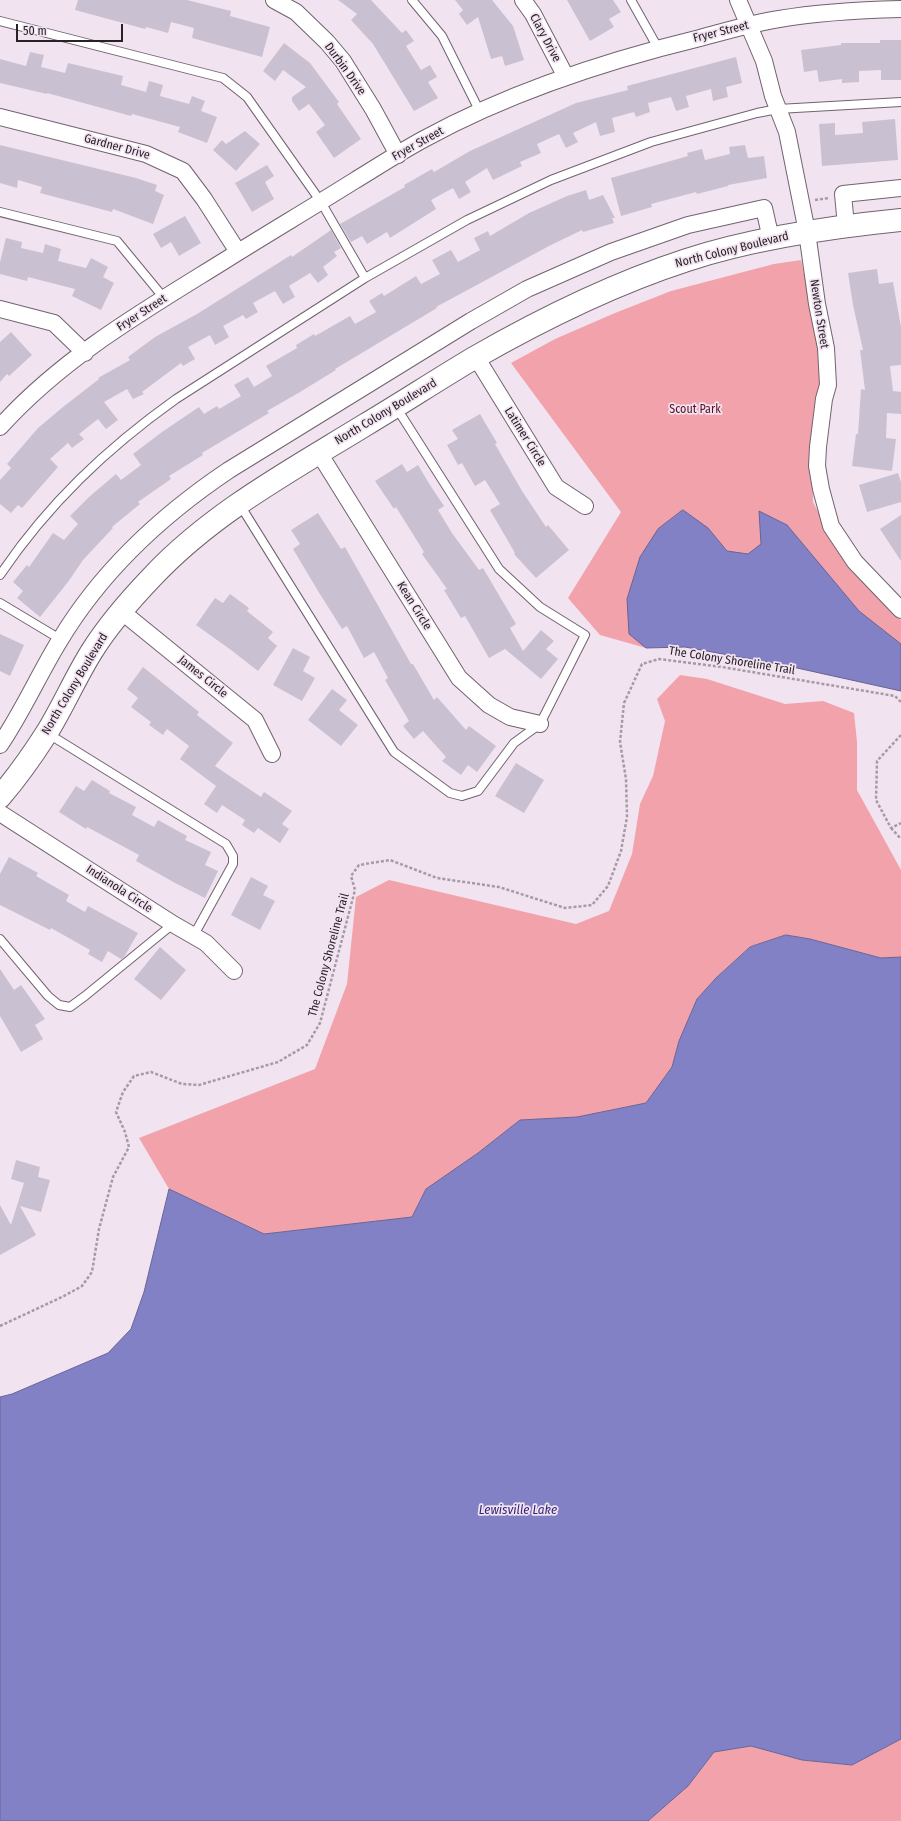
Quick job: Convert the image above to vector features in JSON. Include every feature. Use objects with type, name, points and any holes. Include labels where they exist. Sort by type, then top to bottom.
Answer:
[{"type":"main road","name":"North Colony Boulevard","points":[[0,797],[18,776],[46,733],[92,651],[121,611],[153,575],[184,546],[238,502],[476,357],[565,310],[605,291],[688,260],[772,239],[846,226],[901,220]]},
{"type":"street","name":"Durbin Drive","points":[[274,0],[296,12],[327,42],[342,61],[373,109],[398,155]]},
{"type":"street","name":"Clary Drive","points":[[523,0],[533,14],[566,77]]},
{"type":"street","name":"Newton Street","points":[[738,0],[764,61],[778,109],[787,132],[807,232],[817,304],[826,348],[828,385],[824,399],[817,466],[821,489],[832,526],[847,550],[855,562],[901,610]]},
{"type":"street","name":"Fryer Street","points":[[0,426],[22,403],[72,360],[85,353],[106,336],[164,298],[423,139],[480,112],[566,77],[658,48],[749,25],[779,19],[856,10],[901,9]]},
{"type":"street","name":"Gardner Drive","points":[[0,117],[146,154],[183,171],[204,199],[238,252]]},
{"type":"street","points":[[846,226],[843,194],[901,188]]},
{"type":"street","points":[[0,745],[14,724],[60,640],[98,585],[163,519],[207,485],[471,321],[527,289],[611,252],[688,225],[764,208],[772,239]]},
{"type":"street","points":[[0,309],[54,323],[85,353]]},
{"type":"street","name":"Latimer Circle","points":[[476,357],[556,487],[585,506]]},
{"type":"street","name":"Kean Circle","points":[[320,452],[459,678],[489,705],[510,717],[540,724]]},
{"type":"street","name":"James Circle","points":[[121,611],[255,720],[272,754]]},
{"type":"street","name":"Indianola Circle","points":[[0,813],[173,924],[206,942],[234,971]]},
{"type":"lane","points":[[412,0],[442,36],[480,112]]},
{"type":"lane","points":[[631,0],[658,48]]},
{"type":"lane","points":[[0,21],[223,78],[247,97],[321,202],[365,278]]},
{"type":"lane","points":[[0,575],[27,536],[52,506],[91,467],[147,420],[176,399],[365,278],[467,220],[551,180],[651,142],[778,109],[901,102]]},
{"type":"lane","points":[[0,212],[117,241],[164,298]]},
{"type":"lane","points":[[238,502],[394,752],[450,793],[462,796],[478,791],[514,743],[540,724],[585,635],[540,606],[499,569],[395,407]]},
{"type":"lane","points":[[0,603],[60,640]]},
{"type":"lane","points":[[46,733],[226,844],[233,856],[233,864],[194,935]]},
{"type":"lane","points":[[0,939],[48,996],[59,1005],[70,1007],[173,924]]},
{"type":"path","name":"The Colony Shoreline Trail","points":[[0,1326],[82,1286],[92,1272],[99,1229],[113,1177],[129,1147],[125,1132],[116,1112],[123,1092],[134,1076],[151,1072],[182,1084],[199,1084],[278,1062],[307,1045],[320,1023],[355,890],[351,876],[359,865],[390,860],[437,878],[499,887],[565,908],[592,905],[608,886],[621,851],[627,817],[626,779],[620,742],[624,703],[642,664],[659,659],[722,668],[895,696],[901,702]]},
{"type":"path","points":[[901,735],[877,761],[876,800],[891,828],[901,839]]},
{"type":"path","points":[[891,828],[901,823]]},
{"type":"green space","name":"Scout Park","points":[[801,260],[820,350],[822,392],[812,438],[813,502],[836,547],[890,611],[901,620],[901,691],[788,666],[685,647],[646,648],[600,635],[568,598],[621,512],[511,363],[555,339],[671,291],[774,264]]},
{"type":"green space","points":[[680,675],[707,679],[785,704],[823,701],[854,713],[857,742],[857,790],[901,870],[901,957],[881,958],[810,939],[786,935],[750,947],[716,978],[697,999],[679,1041],[672,1067],[646,1103],[577,1117],[520,1120],[478,1153],[426,1189],[412,1217],[264,1234],[169,1189],[139,1138],[315,1069],[347,984],[356,897],[389,880],[576,924],[609,911],[632,854],[640,804],[653,776],[665,721],[657,699]]},
{"type":"green space","points":[[901,1739],[901,1821],[648,1821],[688,1786],[714,1752],[751,1746],[802,1760],[852,1765]]},
{"type":"water","points":[[683,510],[708,528],[727,551],[748,554],[761,544],[759,511],[787,525],[859,611],[901,644],[901,691],[788,666],[685,647],[646,648],[629,634],[627,599],[640,557],[658,529]]},
{"type":"water","name":"Lewisville Lake","points":[[786,935],[810,939],[881,958],[901,957],[901,1739],[852,1765],[802,1760],[751,1746],[714,1752],[688,1786],[648,1821],[0,1821],[0,1397],[12,1394],[108,1353],[131,1329],[144,1292],[169,1189],[264,1234],[412,1217],[426,1189],[478,1153],[520,1120],[577,1117],[646,1103],[672,1067],[679,1041],[697,999],[716,978],[750,947]]},
{"type":"building","points":[[78,0],[187,0],[231,11],[230,16],[270,27],[262,57],[192,38],[194,28],[171,22],[168,33],[146,27],[145,29],[75,10]]},
{"type":"building","points":[[338,0],[371,0],[402,33],[406,30],[414,41],[406,46],[421,70],[430,65],[437,77],[428,82],[438,98],[414,111],[373,44],[351,20],[357,14]]},
{"type":"building","points":[[455,0],[492,0],[513,26],[524,60],[505,66],[502,56],[491,59],[478,17],[467,25],[459,14],[463,10]]},
{"type":"building","points":[[567,0],[613,0],[621,12],[609,19],[614,27],[590,41]]},
{"type":"building","points":[[880,40],[901,40],[901,80],[881,80],[881,70],[859,71],[859,82],[842,83],[842,79],[819,82],[817,70],[804,72],[801,50],[841,45],[841,43],[880,43]]},
{"type":"building","points":[[284,43],[310,63],[339,102],[337,104],[361,139],[334,158],[316,132],[325,125],[309,104],[299,111],[292,101],[292,97],[306,87],[283,70],[275,81],[263,71]]},
{"type":"building","points":[[30,52],[44,55],[41,67],[65,73],[68,63],[123,76],[121,85],[146,92],[149,81],[163,85],[160,96],[189,104],[192,96],[205,101],[201,111],[217,117],[207,143],[178,132],[180,127],[132,114],[131,116],[47,93],[0,83],[0,59],[26,66]]},
{"type":"building","points":[[736,57],[742,83],[726,87],[728,97],[713,101],[711,89],[686,96],[689,107],[676,111],[671,97],[648,103],[650,112],[636,117],[634,112],[612,118],[615,132],[600,136],[596,122],[573,133],[578,142],[566,148],[559,134],[537,144],[541,153],[520,162],[522,166],[493,180],[487,168],[465,182],[471,192],[459,199],[453,188],[431,200],[436,209],[390,238],[387,232],[367,244],[362,236],[351,242],[340,224],[405,187],[404,185],[432,169],[434,172],[470,151],[576,103],[628,90],[627,86]]},
{"type":"building","points":[[895,119],[898,160],[822,166],[819,124],[835,123],[835,135],[863,133],[862,122]]},
{"type":"building","points":[[245,131],[260,144],[236,171],[213,150],[222,140],[226,144]]},
{"type":"building","points":[[0,145],[136,178],[157,185],[155,191],[164,195],[153,224],[113,209],[112,212],[40,193],[42,187],[18,180],[17,188],[0,183]]},
{"type":"building","points":[[745,145],[748,158],[764,156],[767,178],[728,185],[697,194],[696,192],[651,204],[652,207],[621,216],[611,178],[688,156],[687,153],[702,149],[705,160],[730,154],[729,147]]},
{"type":"building","points":[[267,165],[274,176],[265,182],[274,199],[252,212],[235,183]]},
{"type":"building","points":[[586,190],[589,200],[603,195],[615,218],[612,218],[614,223],[583,232],[582,230],[549,246],[436,307],[437,308],[267,411],[269,413],[202,453],[203,455],[169,476],[171,479],[138,502],[140,504],[112,527],[113,528],[83,560],[68,582],[40,617],[17,598],[23,591],[13,582],[27,565],[29,567],[53,533],[64,540],[78,524],[70,516],[89,497],[116,474],[121,480],[141,465],[133,454],[162,432],[199,407],[204,414],[217,406],[219,409],[241,396],[234,385],[248,377],[254,387],[272,376],[266,366],[297,348],[296,345],[314,334],[315,336],[350,316],[355,324],[376,312],[369,301],[382,293],[384,296],[416,276],[421,284],[440,274],[432,260],[451,250],[458,262],[480,250],[474,238],[488,231],[490,236],[529,213],[567,196]]},
{"type":"building","points":[[185,216],[201,243],[179,256],[171,242],[161,248],[153,234]]},
{"type":"building","points":[[331,230],[341,248],[334,252],[337,256],[323,267],[328,275],[318,283],[310,273],[289,286],[295,297],[283,304],[275,291],[253,303],[258,312],[246,319],[243,315],[223,326],[229,337],[215,345],[210,335],[188,347],[195,359],[183,366],[181,363],[142,392],[144,394],[133,399],[127,389],[104,402],[118,420],[106,429],[98,419],[79,434],[84,439],[72,448],[68,443],[50,459],[58,467],[22,508],[18,505],[11,513],[0,504],[0,480],[11,468],[7,464],[38,428],[99,379],[98,378],[130,360],[128,357],[155,337],[197,314],[291,255],[292,257]]},
{"type":"building","points":[[6,238],[22,242],[21,248],[43,253],[45,244],[61,249],[58,261],[86,268],[91,258],[108,267],[103,277],[114,283],[101,310],[72,296],[75,289],[28,277],[27,281],[0,274],[0,262]]},
{"type":"building","points":[[877,269],[879,284],[893,282],[901,327],[901,365],[890,366],[893,391],[901,392],[901,414],[887,413],[886,438],[896,439],[892,471],[852,466],[856,434],[858,434],[861,389],[865,390],[860,350],[863,350],[853,305],[848,273]]},
{"type":"building","points":[[11,332],[32,355],[9,376],[7,374],[0,382],[0,342]]},
{"type":"building","points":[[480,414],[522,491],[546,527],[548,525],[569,550],[536,578],[514,554],[515,553],[490,510],[500,504],[485,480],[475,486],[462,463],[458,465],[447,445],[458,439],[452,430]]},
{"type":"building","points":[[402,464],[407,472],[418,465],[444,506],[438,510],[452,533],[479,570],[483,568],[516,624],[510,628],[523,651],[541,630],[554,641],[546,649],[558,659],[541,679],[505,649],[489,658],[465,616],[461,618],[444,590],[447,589],[422,554],[424,552],[396,507],[394,509],[375,481]]},
{"type":"building","points":[[898,473],[901,482],[901,502],[867,512],[859,485]]},
{"type":"building","points":[[318,513],[341,549],[345,547],[411,664],[413,664],[434,700],[437,697],[466,730],[469,726],[496,746],[477,772],[468,765],[461,775],[442,761],[446,757],[423,731],[414,739],[403,726],[409,721],[385,680],[388,678],[374,652],[364,658],[347,626],[342,629],[318,591],[293,549],[300,544],[291,530]]},
{"type":"building","points":[[901,515],[901,561],[880,529]]},
{"type":"building","points":[[230,594],[249,608],[247,611],[273,632],[268,638],[277,646],[258,671],[196,625],[215,598],[223,603]]},
{"type":"building","points":[[0,634],[24,645],[10,676],[0,671]]},
{"type":"building","points":[[293,648],[310,657],[303,671],[315,678],[302,701],[273,685]]},
{"type":"building","points":[[143,667],[199,712],[197,715],[233,743],[215,766],[261,797],[264,792],[292,811],[282,824],[289,829],[280,843],[258,828],[254,833],[242,825],[245,820],[222,805],[217,813],[204,804],[216,786],[180,759],[189,746],[167,729],[163,735],[149,725],[151,722],[131,707],[138,698],[127,689]]},
{"type":"building","points":[[332,689],[347,700],[339,710],[358,725],[341,746],[308,720]]},
{"type":"building","points":[[516,763],[544,780],[524,813],[495,796]]},
{"type":"building","points":[[92,780],[110,791],[109,793],[136,807],[132,815],[154,827],[158,820],[187,836],[185,840],[211,852],[205,865],[218,871],[205,898],[136,861],[139,855],[87,827],[86,829],[59,812],[76,786],[84,791]]},
{"type":"building","points":[[9,857],[38,873],[36,876],[69,895],[66,901],[85,912],[88,906],[138,933],[124,957],[121,959],[108,951],[102,962],[88,954],[90,950],[51,928],[50,930],[0,905],[0,874]]},
{"type":"building","points":[[251,877],[268,886],[263,895],[275,901],[260,930],[231,915]]},
{"type":"building","points":[[160,947],[186,970],[161,1000],[134,979]]},
{"type":"building","points":[[0,969],[14,990],[21,985],[45,1019],[35,1025],[43,1039],[21,1052],[0,1016]]},
{"type":"building","points":[[16,1160],[40,1167],[38,1177],[50,1180],[41,1212],[20,1206],[36,1235],[0,1255],[0,1205],[11,1225],[24,1183],[11,1179]]}]
